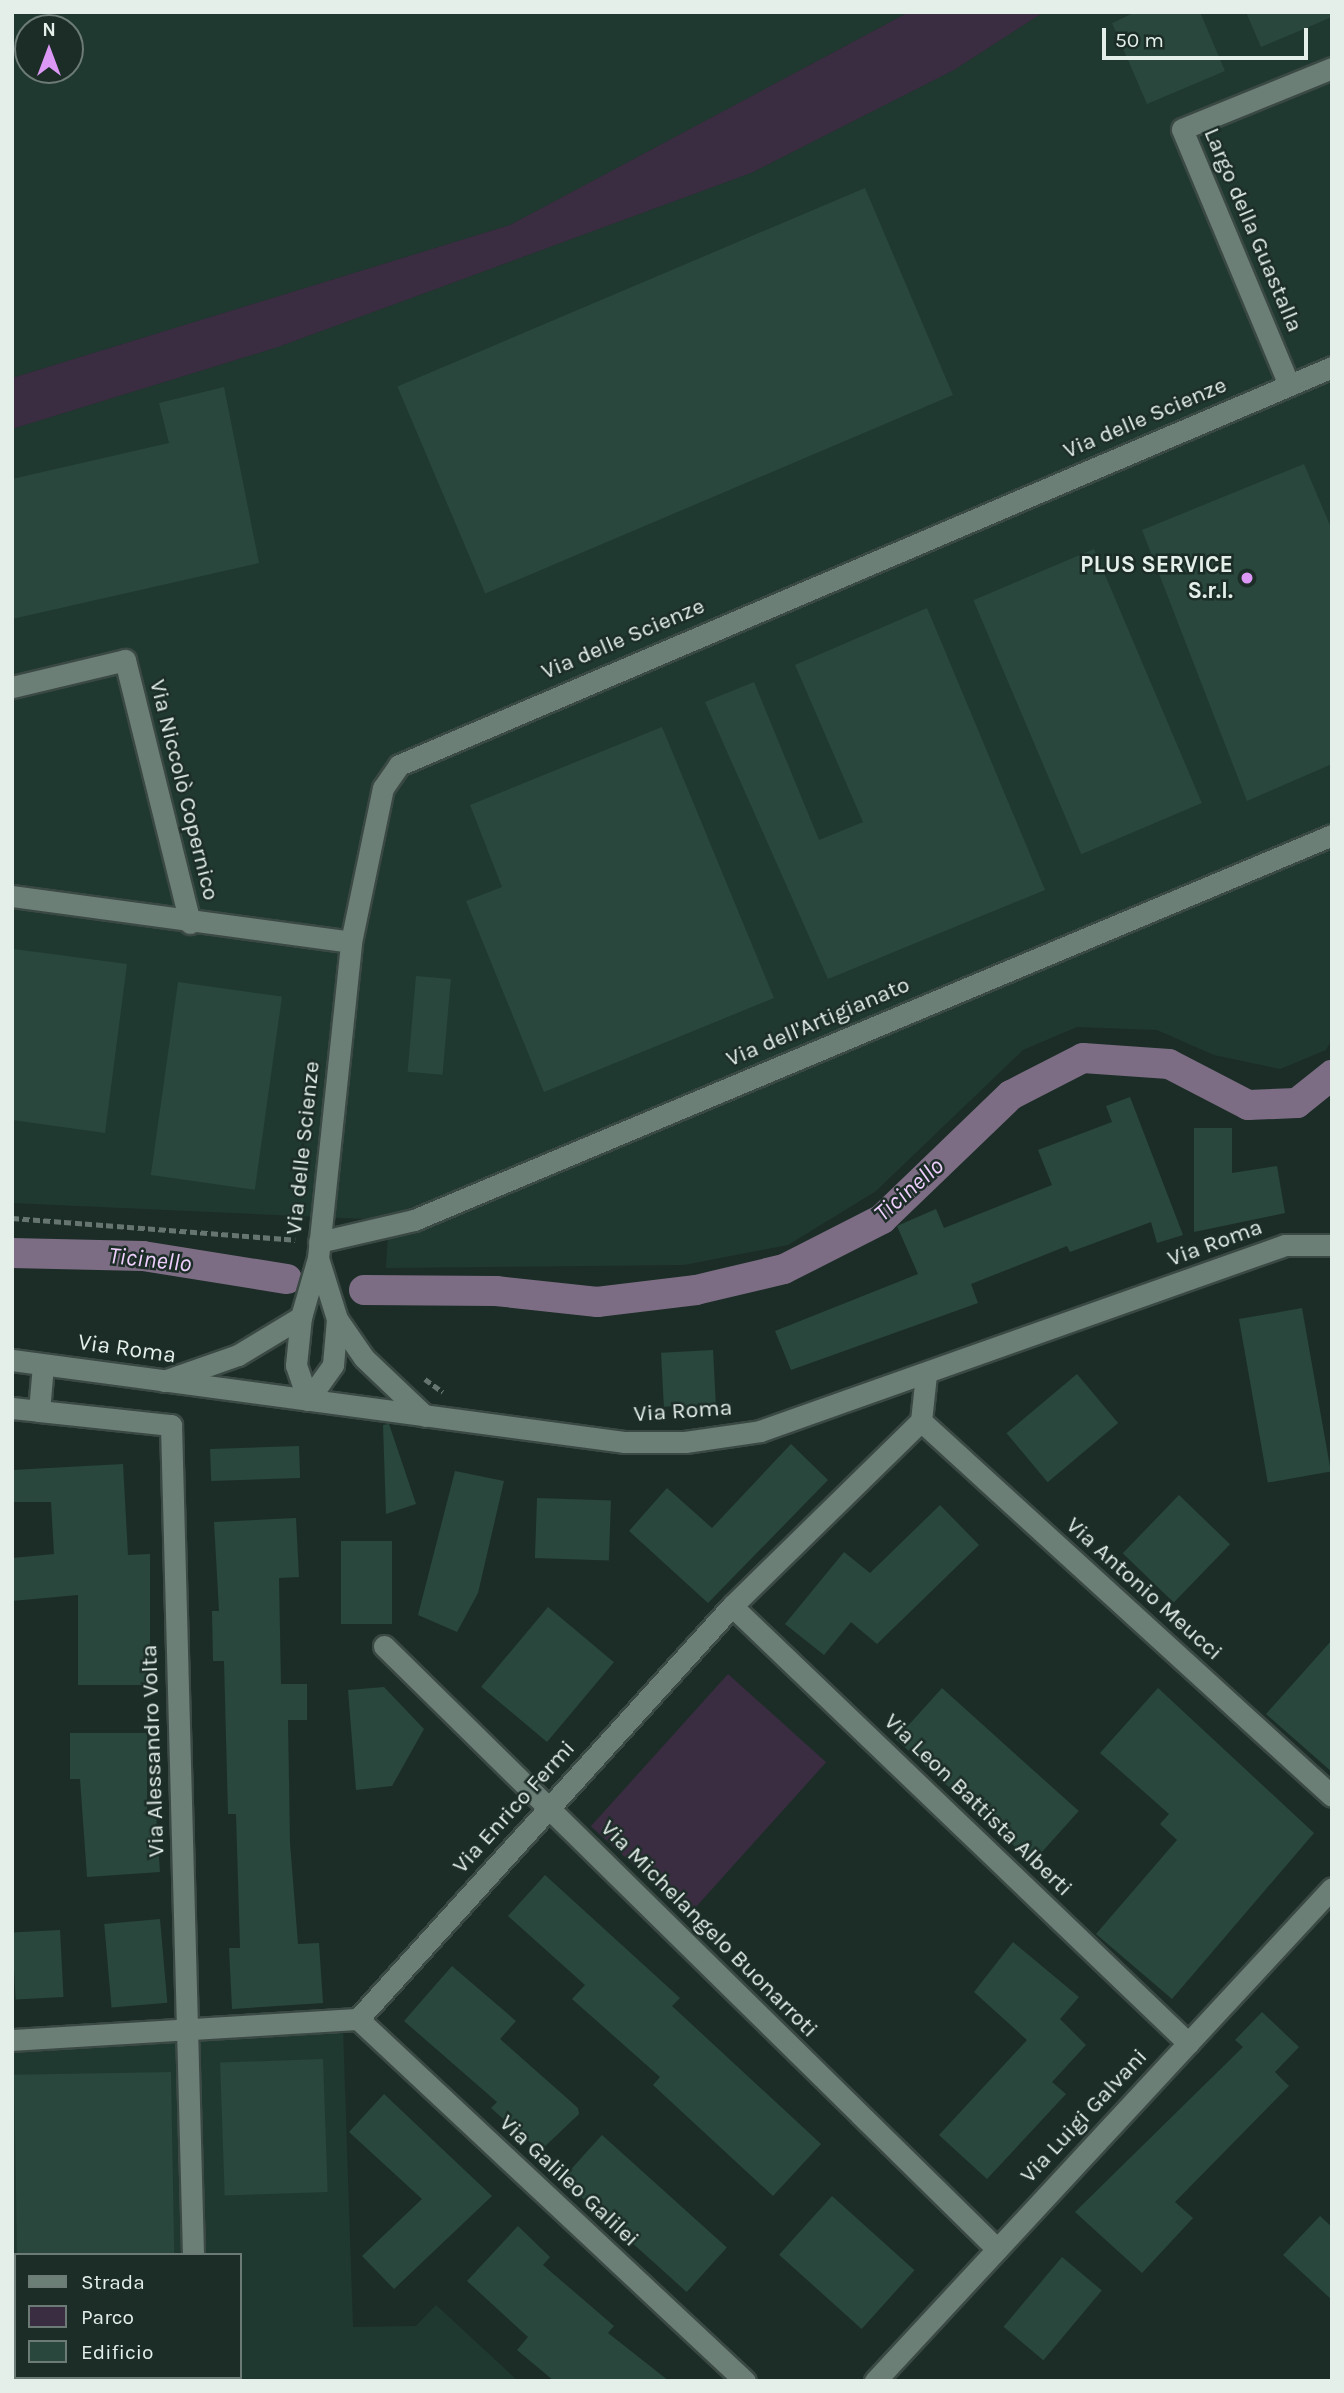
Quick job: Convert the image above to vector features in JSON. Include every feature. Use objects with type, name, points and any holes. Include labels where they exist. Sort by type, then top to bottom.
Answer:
[{"type":"street","name":"Largo della Guastalla","points":[[1289,385],[1182,129],[1332,68]]},
{"type":"street","name":"Via delle Scienze","points":[[308,1400],[296,1365],[301,1317],[319,1250],[351,942],[383,788],[399,765],[1332,367]]},
{"type":"street","name":"Via Niccolò Copernico","points":[[12,687],[125,660],[190,923]]},
{"type":"street","name":"Via dell'Artigianato","points":[[319,1250],[414,1220],[1332,835]]},
{"type":"street","name":"Via Niccolò Copernico","points":[[12,896],[190,923],[351,942]]},
{"type":"street","name":"Via Roma","points":[[12,1360],[624,1442],[685,1442],[760,1431],[1285,1245],[1332,1245]]},
{"type":"street","name":"Via delle Scienze","points":[[308,1400],[334,1366],[337,1319],[319,1250]]},
{"type":"street","points":[[164,1381],[238,1355],[301,1317]]},
{"type":"street","name":"Via delle Scienze","points":[[337,1319],[364,1358],[425,1416]]},
{"type":"street","points":[[12,1408],[39,1411],[43,1365]]},
{"type":"street","points":[[921,1421],[926,1374]]},
{"type":"street","name":"Via Alessandro Volta","points":[[39,1411],[171,1425],[193,2253]]},
{"type":"street","name":"Via Enrico Fermi","points":[[358,2019],[732,1606],[921,1421]]},
{"type":"street","name":"Via Antonio Meucci","points":[[921,1421],[1332,1796]]},
{"type":"street","name":"Via Leon Battista Alberti","points":[[732,1606],[1188,2043]]},
{"type":"street","name":"Via Michelangelo Buonarroti","points":[[384,1646],[998,2249]]},
{"type":"street","name":"Via Luigi Galvani","points":[[875,2381],[1332,1888]]},
{"type":"street","points":[[12,2040],[358,2019]]},
{"type":"street","name":"Via Galileo Galilei","points":[[358,2019],[744,2381]]},
{"type":"path","points":[[12,1218],[319,1250]]},
{"type":"path","points":[[418,1375],[449,1396]]},
{"type":"shaded area","points":[[12,12],[909,12],[510,225],[12,378]]},
{"type":"shaded area","points":[[1044,12],[1332,12],[1332,1039],[1326,1050],[1280,1069],[1214,1055],[1157,1030],[1077,1027],[1023,1050],[876,1191],[788,1245],[684,1265],[386,1268],[389,1220],[12,1203],[12,429],[278,347],[751,173],[954,70]]},
{"type":"shaded area","points":[[343,2028],[353,2327],[416,2326],[436,2305],[518,2381],[12,2381],[12,2050]]},
{"type":"green space","points":[[909,12],[1044,12],[954,70],[751,173],[278,347],[12,429],[12,378],[510,225]]},
{"type":"green space","points":[[728,1674],[826,1762],[689,1915],[591,1826]]},
{"type":"building","points":[[1136,12],[1200,12],[1225,71],[1147,104],[1112,23]]},
{"type":"building","points":[[1246,12],[1332,12],[1332,17],[1261,47]]},
{"type":"building","points":[[865,188],[953,395],[485,594],[397,386]]},
{"type":"building","points":[[224,387],[259,563],[12,619],[12,479],[169,443],[159,403]]},
{"type":"building","name":"PLUS SERVICE S.r.l.","points":[[1304,464],[1332,530],[1332,764],[1247,801],[1142,530]]},
{"type":"building","points":[[1094,549],[1202,803],[1081,854],[973,600]]},
{"type":"building","points":[[927,608],[1045,890],[828,979],[705,702],[754,682],[819,840],[863,822],[795,665]]},
{"type":"building","points":[[662,727],[774,998],[544,1092],[466,901],[502,887],[470,805]]},
{"type":"building","points":[[14,949],[127,964],[105,1133],[12,1120]]},
{"type":"building","points":[[416,976],[451,979],[442,1075],[408,1072]]},
{"type":"building","points":[[178,982],[282,997],[255,1190],[151,1175]]},
{"type":"building","points":[[1130,1097],[1183,1235],[1157,1243],[1151,1222],[1070,1252],[1067,1246],[971,1284],[978,1303],[791,1370],[775,1331],[918,1274],[897,1226],[936,1209],[944,1228],[1052,1185],[1038,1150],[1112,1122],[1106,1106]]},
{"type":"building","points":[[1194,1128],[1232,1128],[1232,1173],[1277,1166],[1285,1213],[1194,1232]]},
{"type":"building","points":[[1302,1308],[1331,1471],[1268,1483],[1239,1319]]},
{"type":"building","points":[[713,1350],[716,1404],[664,1407],[661,1353]]},
{"type":"building","points":[[1077,1374],[1118,1423],[1048,1482],[1007,1433]]},
{"type":"building","points":[[389,1424],[416,1504],[386,1514],[383,1425]]},
{"type":"building","points":[[791,1444],[828,1480],[708,1603],[629,1531],[667,1488],[712,1528]]},
{"type":"building","points":[[299,1446],[300,1478],[211,1481],[210,1449]]},
{"type":"building","points":[[123,1464],[128,1555],[150,1554],[150,1685],[78,1685],[78,1595],[12,1601],[12,1558],[54,1554],[51,1502],[12,1502],[12,1470]]},
{"type":"building","points":[[455,1471],[504,1481],[478,1593],[457,1632],[418,1615]]},
{"type":"building","points":[[1179,1495],[1230,1544],[1174,1603],[1123,1553]]},
{"type":"building","points":[[537,1498],[611,1501],[609,1561],[535,1558]]},
{"type":"building","points":[[940,1505],[979,1545],[877,1644],[851,1622],[824,1655],[785,1624],[844,1552],[870,1573]]},
{"type":"building","points":[[296,1518],[299,1577],[279,1578],[281,1684],[307,1684],[307,1720],[288,1720],[290,1843],[298,1944],[319,1943],[323,2003],[232,2009],[229,1948],[240,1948],[236,1814],[228,1814],[224,1661],[213,1661],[212,1611],[219,1611],[214,1522]]},
{"type":"building","points":[[341,1541],[392,1541],[392,1624],[341,1624]]},
{"type":"building","points":[[548,1607],[614,1662],[547,1742],[481,1687]]},
{"type":"building","points":[[1332,1640],[1332,1772],[1266,1714]]},
{"type":"building","points":[[384,1687],[424,1729],[392,1786],[356,1790],[348,1690]]},
{"type":"building","points":[[942,1688],[1079,1811],[1033,1862],[896,1739]]},
{"type":"building","points":[[1158,1688],[1314,1833],[1172,1999],[1096,1934],[1177,1840],[1160,1824],[1169,1814],[1100,1753]]},
{"type":"building","points":[[70,1733],[147,1733],[147,1813],[156,1812],[160,1872],[87,1877],[80,1779],[70,1779]]},
{"type":"building","points":[[545,1875],[680,1998],[672,2006],[821,2144],[773,2196],[653,2085],[660,2077],[572,1999],[585,1985],[508,1916]]},
{"type":"building","points":[[160,1919],[167,2003],[112,2008],[104,1924]]},
{"type":"building","points":[[60,1930],[64,1997],[16,1999],[12,1933]]},
{"type":"building","points":[[1013,1942],[1079,1997],[1060,2019],[1086,2045],[1052,2082],[1066,2094],[987,2179],[939,2135],[1027,2040],[974,1992]]},
{"type":"building","points":[[452,1966],[516,2021],[500,2039],[578,2108],[579,2114],[540,2151],[491,2108],[497,2102],[404,2021]]},
{"type":"building","points":[[1262,2012],[1299,2047],[1275,2072],[1289,2086],[1175,2202],[1193,2218],[1142,2273],[1075,2212],[1243,2047],[1235,2040]]},
{"type":"building","points":[[323,2059],[328,2192],[225,2196],[220,2063]]},
{"type":"building","points":[[171,2072],[174,2253],[17,2253],[14,2075]]},
{"type":"building","points":[[384,2094],[492,2196],[394,2289],[362,2256],[422,2199],[349,2132]]},
{"type":"building","points":[[602,2135],[727,2247],[687,2292],[562,2180]]},
{"type":"building","points":[[832,2196],[914,2270],[862,2329],[779,2255]]},
{"type":"building","points":[[1320,2216],[1332,2227],[1332,2300],[1283,2255]]},
{"type":"building","points":[[518,2226],[550,2257],[543,2265],[614,2326],[608,2333],[669,2381],[554,2381],[517,2350],[528,2337],[467,2281]]},
{"type":"building","points":[[1062,2257],[1102,2290],[1043,2360],[1004,2327]]},
{"type":"waterway","name":"Ticinello","points":[[364,1290],[496,1291],[597,1302],[696,1290],[784,1269],[882,1219],[1011,1095],[1083,1058],[1169,1064],[1248,1105],[1297,1103],[1332,1075]]},
{"type":"waterway","name":"Ticinello","points":[[12,1253],[143,1256],[287,1279]]},
{"type":"place","name":"PLUS SERVICE S.r.l.","points":[[1247,578]]}]
